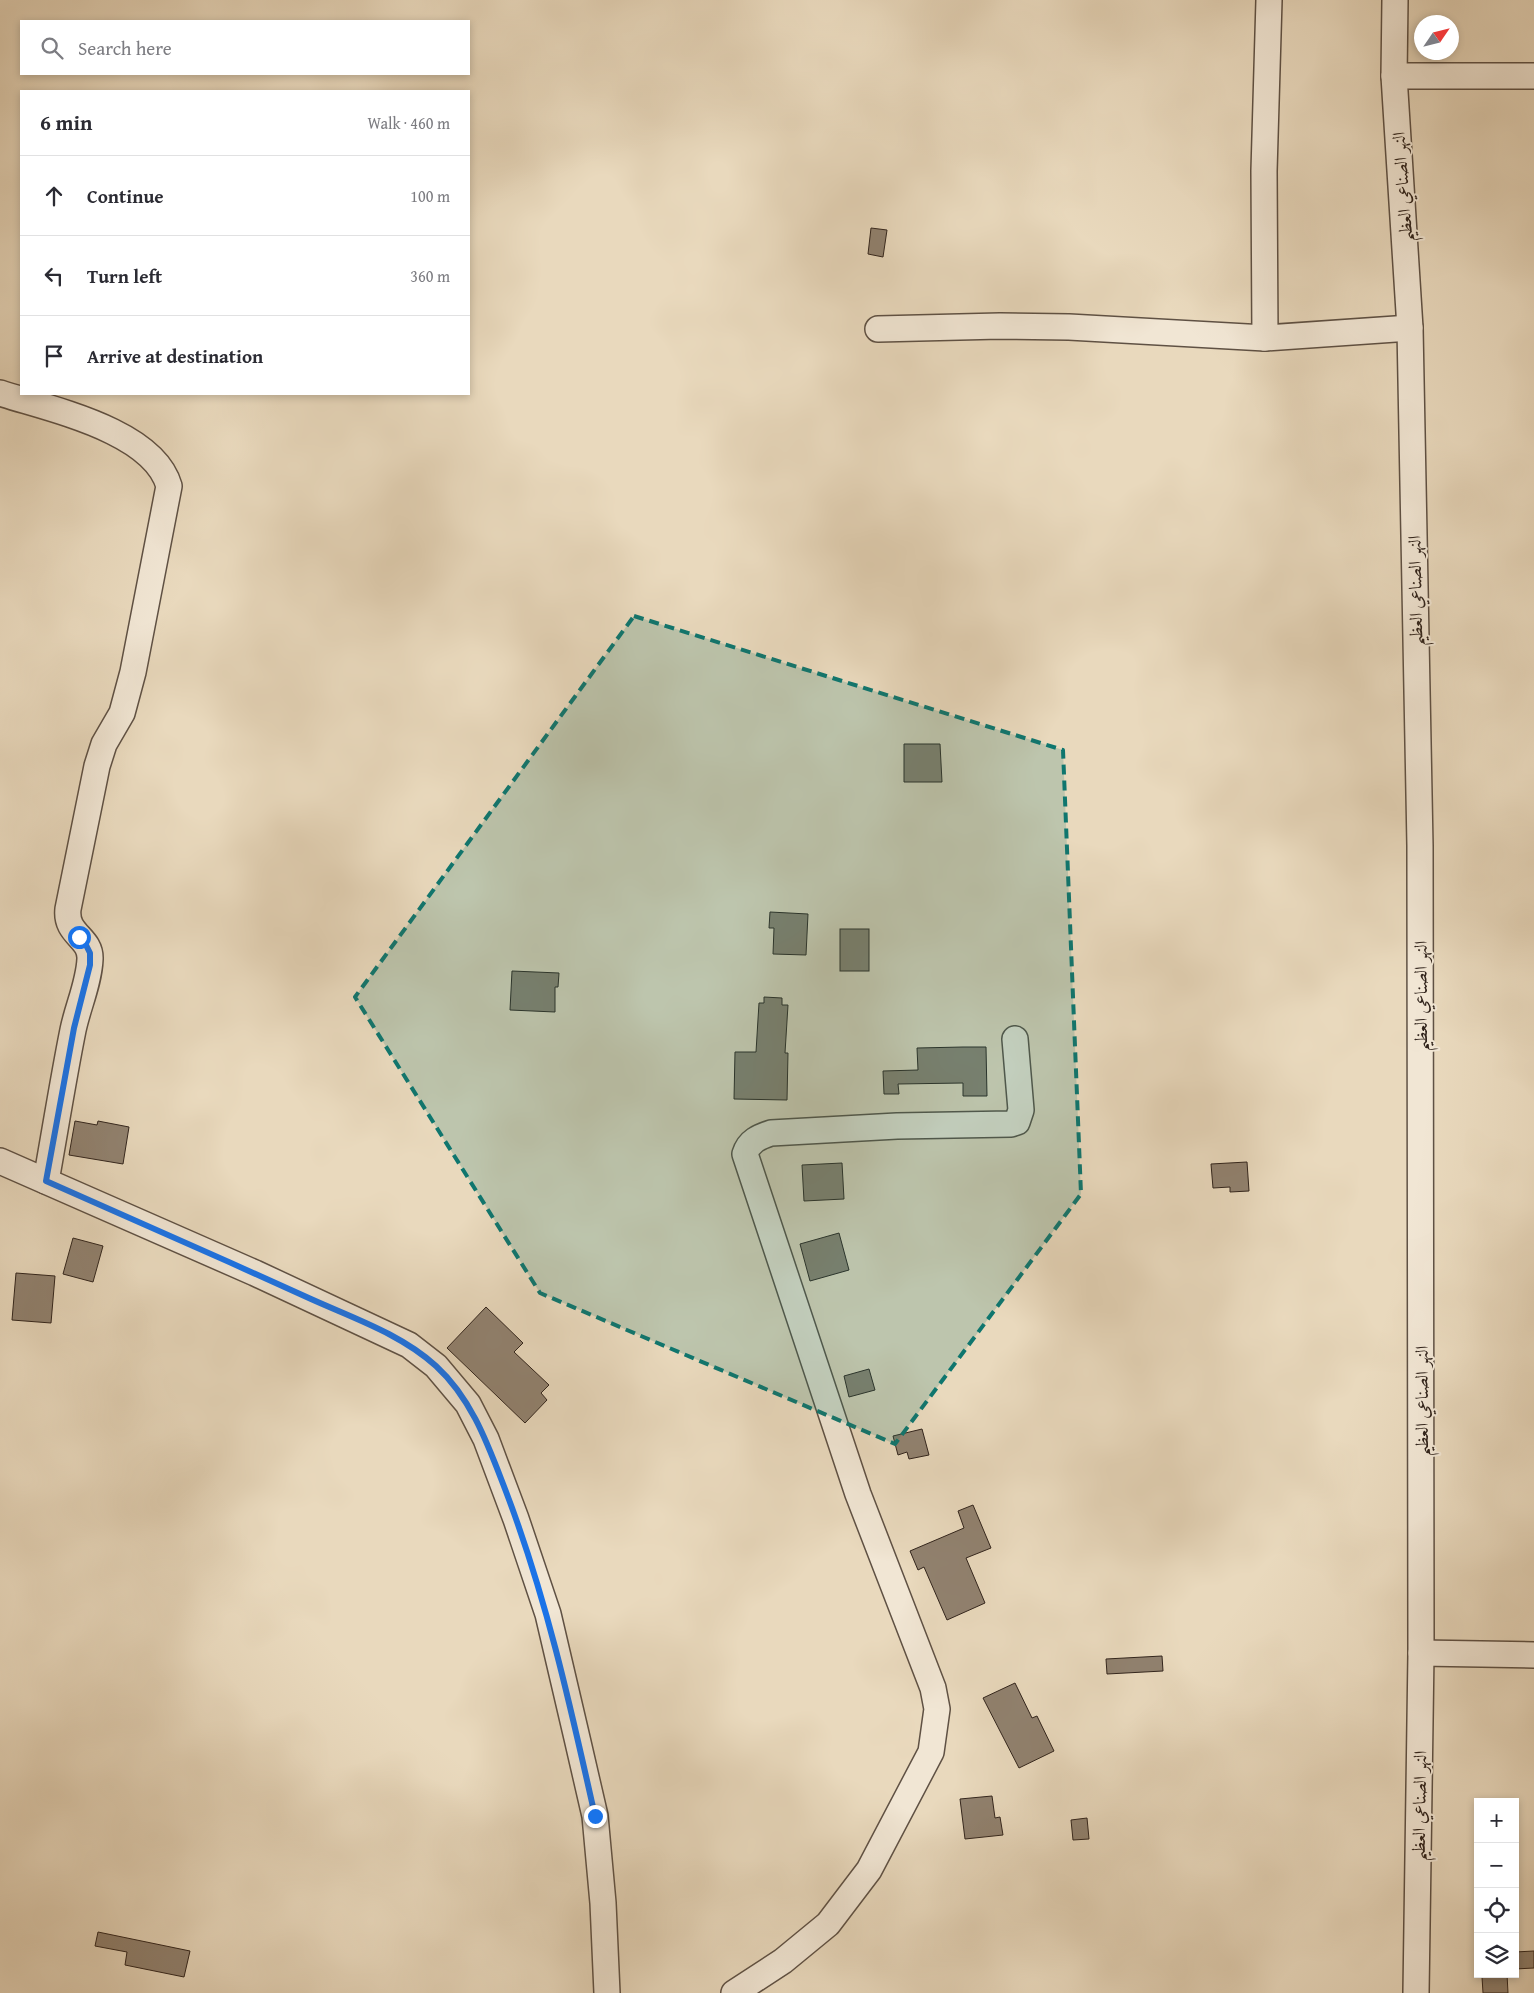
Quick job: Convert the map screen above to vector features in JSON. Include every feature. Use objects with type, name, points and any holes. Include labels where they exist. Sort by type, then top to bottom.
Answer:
[{"type":"street","points":[[1265,338],[1264,171],[1269,0]]},
{"type":"street","name":"النهر الصناعي العظيم","points":[[1394,0],[1394,76],[1410,328],[1420,856],[1421,1653],[1416,1993]]},
{"type":"street","points":[[1394,76],[1534,76]]},
{"type":"street","points":[[878,329],[1000,326],[1059,327],[1265,338],[1410,328]]},
{"type":"street","points":[[0,393],[125,436],[153,458],[166,477],[169,486],[133,672],[122,713],[104,744],[97,766],[68,909],[69,925],[85,943],[90,953],[90,965],[74,1028],[46,1181]]},
{"type":"street","points":[[734,1993],[783,1961],[828,1924],[869,1870],[931,1752],[937,1709],[933,1688],[858,1494],[745,1154],[748,1146],[755,1140],[771,1133],[897,1126],[1011,1124],[1017,1122],[1021,1110],[1015,1039]]},
{"type":"street","points":[[0,1161],[255,1273],[409,1345],[436,1366],[468,1404],[486,1439],[516,1519],[548,1614],[573,1719],[595,1816],[603,1904],[607,1993]]},
{"type":"street","points":[[1421,1653],[1534,1655]]},
{"type":"highlighted area","points":[[634,616],[1063,750],[1081,1194],[895,1444],[540,1293],[355,997]]},
{"type":"building","points":[[871,228],[887,230],[883,257],[868,254]]},
{"type":"building","points":[[904,744],[940,744],[942,782],[904,782]]},
{"type":"building","points":[[770,912],[808,914],[806,955],[773,954],[774,928],[769,928]]},
{"type":"building","points":[[840,929],[869,929],[869,971],[840,971]]},
{"type":"building","points":[[512,971],[559,973],[558,987],[555,987],[555,1012],[510,1010]]},
{"type":"building","points":[[764,997],[782,998],[782,1005],[788,1005],[785,1053],[788,1053],[787,1100],[734,1099],[735,1052],[756,1052],[759,1003],[764,1003]]},
{"type":"building","points":[[986,1047],[987,1096],[963,1096],[963,1083],[898,1084],[899,1094],[884,1094],[883,1071],[918,1070],[917,1048]]},
{"type":"building","points":[[75,1121],[97,1125],[98,1121],[129,1127],[123,1164],[69,1155]]},
{"type":"building","points":[[1247,1162],[1249,1191],[1230,1192],[1230,1187],[1213,1188],[1211,1164]]},
{"type":"building","points":[[842,1163],[844,1199],[804,1201],[802,1165]]},
{"type":"building","points":[[839,1233],[849,1270],[810,1281],[800,1244]]},
{"type":"building","points":[[73,1238],[103,1246],[93,1282],[63,1274]]},
{"type":"building","points":[[16,1273],[55,1276],[51,1323],[12,1320]]},
{"type":"building","points":[[486,1307],[523,1343],[514,1352],[549,1385],[541,1393],[547,1400],[525,1423],[447,1348]]},
{"type":"building","points":[[869,1369],[875,1390],[849,1397],[844,1376]]},
{"type":"building","points":[[922,1429],[929,1455],[909,1459],[907,1452],[898,1455],[893,1436]]},
{"type":"building","points":[[973,1505],[991,1548],[966,1558],[985,1603],[947,1620],[924,1567],[918,1570],[910,1551],[964,1528],[958,1511]]},
{"type":"building","points":[[1162,1656],[1163,1671],[1107,1674],[1106,1659]]},
{"type":"building","points":[[1015,1683],[1032,1718],[1037,1716],[1054,1751],[1019,1768],[983,1698]]},
{"type":"building","points":[[992,1796],[995,1818],[1000,1817],[1003,1835],[965,1839],[960,1799]]},
{"type":"building","points":[[1087,1818],[1089,1839],[1073,1840],[1071,1820]]},
{"type":"building","points":[[98,1932],[190,1951],[184,1977],[125,1965],[127,1952],[95,1946]]},
{"type":"building","points":[[1534,1951],[1534,1968],[1519,1969],[1519,1952]]},
{"type":"building","points":[[1482,1978],[1507,1978],[1508,1993],[1483,1993]]},
{"type":"route","points":[[79,937],[85,943],[90,953],[90,965],[74,1028],[46,1181],[255,1273],[409,1345],[436,1366],[450,1382],[468,1404],[486,1439],[516,1519],[548,1614],[595,1816]]}]
